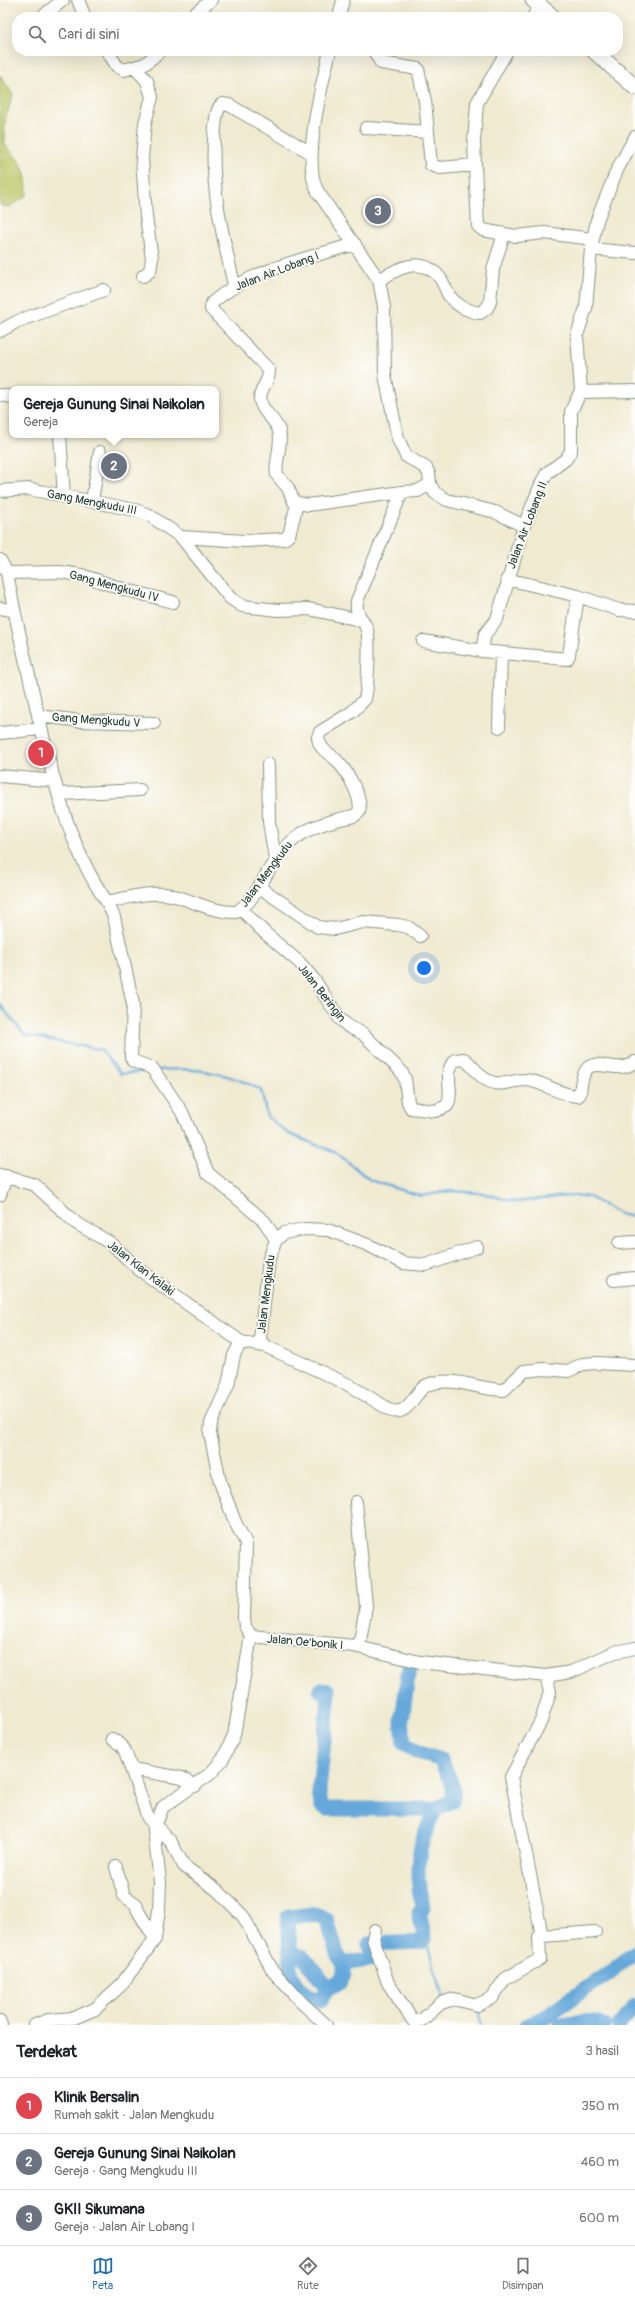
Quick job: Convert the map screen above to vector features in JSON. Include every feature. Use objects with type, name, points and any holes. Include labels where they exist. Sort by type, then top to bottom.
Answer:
[{"type":"main road","points":[[534,5],[545,12]]},
{"type":"main road","points":[[600,56],[635,86]]},
{"type":"street","points":[[48,12],[63,0]]},
{"type":"street","points":[[78,0],[83,12]]},
{"type":"street","points":[[198,12],[211,0]]},
{"type":"street","points":[[340,12],[343,0]]},
{"type":"street","points":[[111,56],[121,69],[135,68],[145,64],[154,56]]},
{"type":"street","points":[[329,56],[317,101],[311,153],[311,172],[314,186],[379,280],[384,307],[385,375],[399,443],[406,456],[426,468],[429,474],[430,484],[435,493],[447,500],[495,512],[524,526]]},
{"type":"street","points":[[377,56],[381,63],[418,69],[425,101],[431,165],[440,168],[475,165]]},
{"type":"street","points":[[504,56],[477,102],[474,142],[478,186],[478,226],[483,230],[516,236],[544,233],[635,253]]},
{"type":"street","points":[[135,68],[147,81],[152,97],[145,123],[142,158],[146,218],[152,258],[150,271],[143,276]]},
{"type":"street","points":[[234,285],[214,191],[214,143],[220,106],[229,105],[311,153]]},
{"type":"street","points":[[366,128],[428,132]]},
{"type":"street","name":"Jalan Air Lobang II","points":[[482,651],[484,634],[497,619],[507,579],[524,526],[547,474],[566,459],[571,451],[571,411],[580,392],[578,335],[586,308],[592,244],[597,220],[617,170],[635,137]]},
{"type":"street","points":[[379,280],[404,267],[415,265],[421,266],[433,271],[441,278],[450,298],[456,303],[475,312],[484,311],[490,302],[493,269],[504,234]]},
{"type":"street","name":"Jalan Air Lobang I","points":[[297,504],[292,499],[288,488],[277,475],[280,448],[279,431],[260,400],[262,390],[269,376],[269,370],[211,309],[212,303],[234,285],[299,260],[355,244]]},
{"type":"street","points":[[0,331],[18,321],[104,290]]},
{"type":"street","points":[[580,392],[635,391]]},
{"type":"street","points":[[60,438],[64,497]]},
{"type":"street","points":[[92,501],[100,452]]},
{"type":"street","points":[[181,537],[245,541],[284,539],[289,535],[297,504],[308,505],[418,491],[430,484]]},
{"type":"street","name":"Gang Mengkudu III","points":[[0,491],[29,489],[64,497],[123,507],[149,515],[181,537],[230,598],[242,606],[278,610],[309,609],[360,620]]},
{"type":"street","points":[[360,620],[356,608],[357,601],[402,492]]},
{"type":"street","points":[[0,560],[7,573],[14,611],[41,729],[74,843],[91,880],[107,902]]},
{"type":"street","name":"Gang Mengkudu IV","points":[[7,573],[60,572],[81,575],[123,589],[173,602]]},
{"type":"street","name":"Jalan Air Lobang II","points":[[507,579],[578,596],[619,610],[635,611]]},
{"type":"street","points":[[423,641],[501,654],[567,659],[569,655],[578,596]]},
{"type":"street","points":[[0,608],[14,611]]},
{"type":"street","name":"Jalan Mengkudu","points":[[276,1240],[265,1222],[208,1173],[182,1112],[173,1097],[160,1082],[152,1068],[136,1063],[131,1057],[133,1004],[114,917],[107,902],[160,894],[183,899],[226,912],[236,912],[241,909],[258,887],[275,858],[286,845],[302,832],[359,812],[359,802],[347,774],[334,758],[321,749],[318,737],[320,732],[352,712],[365,699],[367,630],[360,620]]},
{"type":"street","points":[[499,727],[501,654]]},
{"type":"street","name":"Gang Mengkudu V","points":[[38,716],[82,721],[154,723]]},
{"type":"street","points":[[0,733],[41,729]]},
{"type":"street","points":[[268,764],[269,822],[275,858]]},
{"type":"street","points":[[0,776],[55,781]]},
{"type":"street","points":[[59,794],[140,790]]},
{"type":"street","points":[[258,887],[318,927],[335,929],[363,922],[398,925],[408,927],[420,936]]},
{"type":"street","name":"Jalan Beringin","points":[[241,909],[265,933],[300,963],[315,981],[340,1019],[349,1027],[362,1033],[401,1071],[405,1079],[408,1102],[411,1108],[435,1111],[446,1106],[450,1098],[448,1074],[455,1060],[464,1059],[477,1073],[491,1082],[504,1085],[524,1080],[531,1081],[565,1096],[578,1096],[580,1094],[583,1072],[587,1067],[595,1065],[620,1066],[635,1062]]},
{"type":"street","points":[[0,1188],[3,1175]]},
{"type":"street","points":[[0,1195],[3,1175]]},
{"type":"street","name":"Jalan Kian Kalaki","points":[[3,1175],[34,1185],[76,1223],[112,1244],[137,1268],[241,1342]]},
{"type":"street","name":"Jalan Mengkudu","points":[[265,1346],[260,1340],[268,1259],[276,1240],[284,1233],[295,1230],[328,1230],[368,1245],[403,1264],[426,1265],[477,1247]]},
{"type":"street","points":[[619,1242],[635,1242]]},
{"type":"street","points":[[614,1280],[635,1278]]},
{"type":"street","points":[[241,1342],[265,1346],[347,1384],[385,1409],[398,1412],[409,1406],[417,1392],[430,1384],[457,1382],[504,1390],[524,1371],[529,1370],[568,1371],[583,1364],[596,1363],[635,1365]]},
{"type":"street","name":"Jalan Oe'bonik I","points":[[241,1342],[234,1355],[228,1385],[211,1423],[210,1433],[225,1496],[246,1543],[244,1619],[245,1626],[251,1636],[354,1646],[420,1662],[546,1676],[571,1672],[615,1652],[635,1648]]},
{"type":"street","points":[[354,1646],[360,1641],[366,1606],[356,1502]]},
{"type":"street","points":[[112,1739],[123,1747],[148,1818],[153,1824],[154,1821],[158,1819],[163,1807],[195,1786],[210,1774],[223,1760],[234,1735],[251,1636]]},
{"type":"street","points":[[375,1930],[373,1939],[388,1983],[409,2017],[414,2022],[422,2020],[441,2003],[454,1999],[477,2005],[492,1998],[505,1979],[540,1959],[539,1937],[542,1936],[511,1777],[541,1721],[550,1692],[546,1676]]},
{"type":"street","points":[[132,1769],[182,1778],[195,1786]]},
{"type":"street","points":[[35,2025],[48,2020],[74,2018],[95,2009],[121,1985],[155,1939],[159,1910],[160,1882],[154,1821]]},
{"type":"street","points":[[154,1821],[171,1842],[184,1866],[217,1890],[243,1916],[273,1971],[326,2025]]},
{"type":"street","points":[[116,1867],[124,1896],[136,1904],[138,1912],[155,1939]]},
{"type":"street","points":[[542,1936],[595,1932]]},
{"type":"green space","points":[[0,75],[13,95],[5,120],[5,145],[16,157],[22,167],[25,173],[27,186],[27,195],[9,207],[0,205]]},
{"type":"waterway","points":[[0,1005],[25,1035],[101,1050],[121,1074],[147,1071]]},
{"type":"waterway","points":[[158,1070],[198,1070],[223,1075],[249,1084],[261,1090],[267,1116],[287,1133],[337,1153],[370,1180],[421,1196],[450,1191],[482,1193],[516,1202],[574,1195],[589,1197],[622,1215],[635,1216]]},
{"type":"waterway","points":[[320,1690],[329,1691],[319,1791],[321,1805],[326,1809],[436,1809],[452,1801],[453,1790],[441,1760],[417,1752],[404,1742],[402,1720],[409,1668]]},
{"type":"waterway","points":[[344,1964],[373,1959],[369,1944],[422,1942],[425,1939],[419,1913],[423,1910],[419,1889],[418,1865],[421,1846],[427,1828],[436,1809]]},
{"type":"waterway","points":[[290,1953],[290,1969],[296,1982],[306,1993],[320,2001],[328,1988],[340,1982],[344,1974],[344,1964],[337,1954],[327,1920],[323,1917],[313,1915],[288,1917],[290,1953],[304,1957],[328,1988]]},
{"type":"waterway","points":[[424,1933],[443,1999]]},
{"type":"waterway","points":[[526,2025],[550,2015],[560,2006],[608,1974],[635,1952]]},
{"type":"waterway","points":[[619,2025],[635,2006]]},
{"type":"waterway","points":[[477,2009],[480,2012],[481,2025]]},
{"type":"waterway","points":[[560,2025],[582,2021],[604,2025]]},
{"type":"place","name":"GKII Sikumana","points":[[378,211]]},
{"type":"place","name":"Gereja Gunung Sinai Naikolan","points":[[114,466]]},
{"type":"place","name":"Klinik Bersalin","points":[[41,753]]}]
